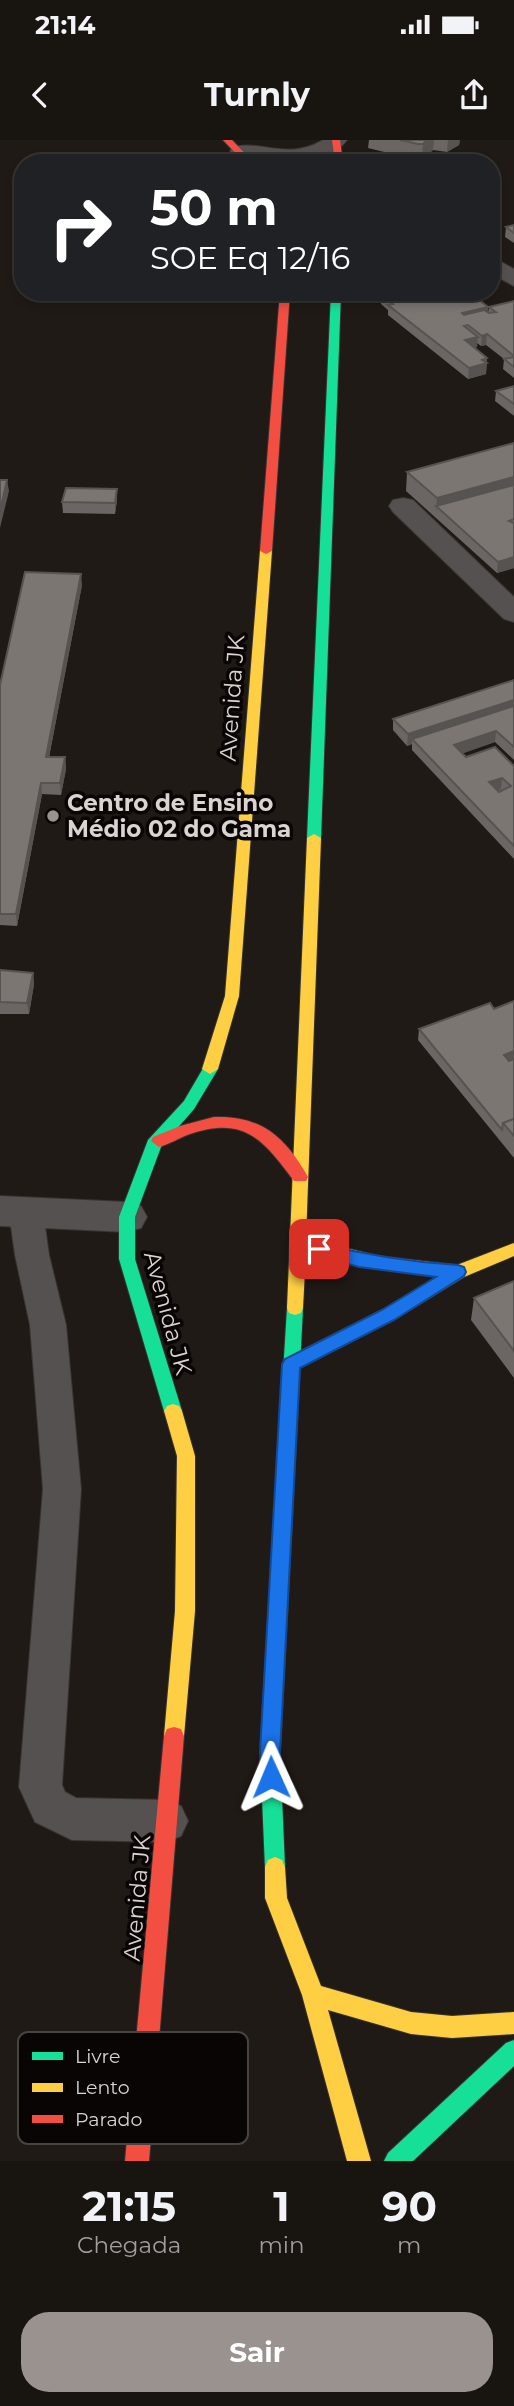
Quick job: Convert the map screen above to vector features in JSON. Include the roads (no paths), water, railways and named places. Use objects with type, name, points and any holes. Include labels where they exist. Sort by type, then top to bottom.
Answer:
[{"type":"main road","name":"Avenida JK","points":[[148,2032],[185,1611],[186,1456],[127,1259],[127,1217],[154,1144],[189,1105],[209,1073],[232,996],[284,301]]},
{"type":"main road","points":[[336,301],[299,1243],[270,1752],[276,1898],[313,1995],[359,2161]]},
{"type":"main road","points":[[154,1144],[184,1129],[213,1122],[240,1124],[267,1136],[300,1177]]},
{"type":"main road","points":[[299,1243],[359,1260],[405,1268],[458,1272]]},
{"type":"main road","points":[[291,1364],[388,1315],[458,1272],[514,1248]]},
{"type":"main road","points":[[313,1995],[411,2022],[452,2027],[514,2023]]},
{"type":"main road","points":[[396,2161],[514,2051]]},
{"type":"street","points":[[306,154],[324,149],[336,140]]},
{"type":"street","points":[[239,151],[259,154]]},
{"type":"street","points":[[403,506],[502,587],[514,613]]},
{"type":"street","points":[[13,1212],[127,1217]]},
{"type":"lane","points":[[13,1212],[32,1255],[48,1325],[62,1489],[40,1787],[50,1807],[72,1819],[166,1821]]},
{"type":"place","name":"Centro de Ensino Médio 02 do Gama","points":[[53,816]]}]
